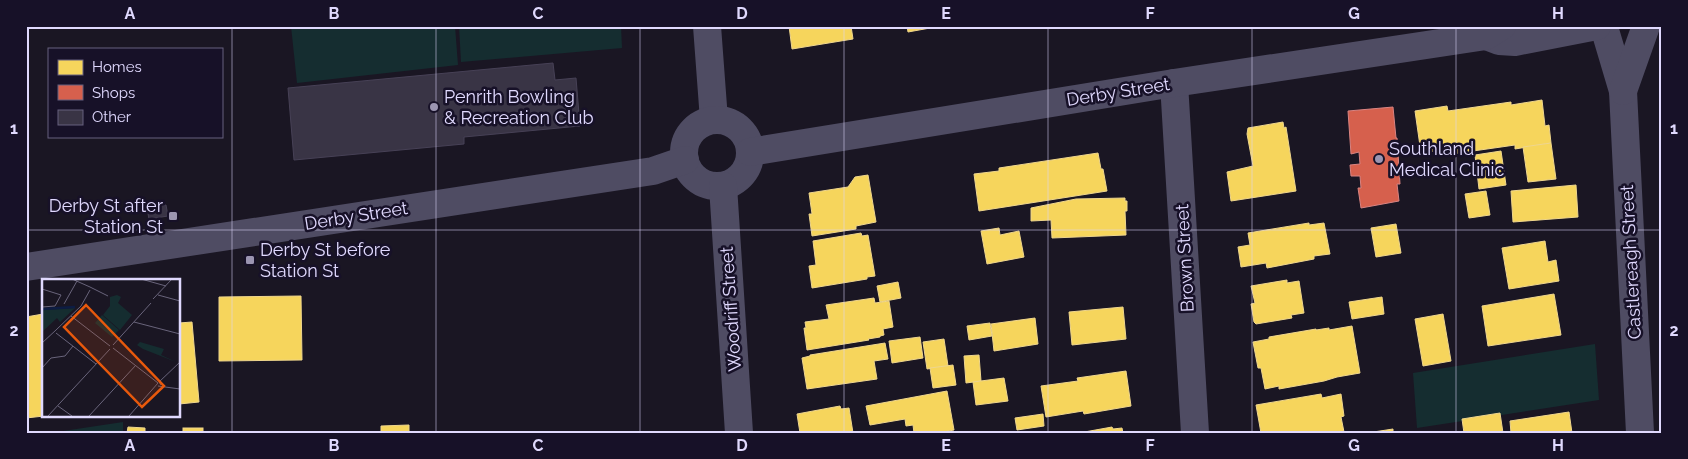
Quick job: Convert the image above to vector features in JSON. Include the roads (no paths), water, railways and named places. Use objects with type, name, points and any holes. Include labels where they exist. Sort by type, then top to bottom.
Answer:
[{"type":"street","points":[[707,26],[714,120]]},
{"type":"street","points":[[1601,26],[1612,32],[1630,34],[1645,26]]},
{"type":"street","name":"Castlereagh Street","points":[[1601,26],[1623,92],[1640,433]]},
{"type":"street","name":"Derby Street","points":[[750,152],[1494,31],[1499,41],[1515,42],[1601,26]]},
{"type":"street","name":"Castlereagh Street","points":[[1623,92],[1645,26]]},
{"type":"street","name":"Brown Street","points":[[1174,83],[1195,433]]},
{"type":"street","points":[[714,120],[732,123],[739,128],[746,136],[750,152],[750,160],[745,171],[735,182],[723,186],[713,186],[701,182],[690,172],[685,160],[685,143],[689,135],[696,127],[714,120]]},
{"type":"street","name":"Derby Street","points":[[26,267],[653,171],[685,160]]},
{"type":"street","name":"Woodriff Street","points":[[723,186],[739,433]]},
{"type":"place","name":"Penrith Bowling & Recreation Club","points":[[434,107]]},
{"type":"place","name":"Southland Medical Clinic","points":[[1379,159]]},
{"type":"place","name":"Derby St after Station St","points":[[173,216]]},
{"type":"place","name":"Derby St before Station St","points":[[250,260]]}]
